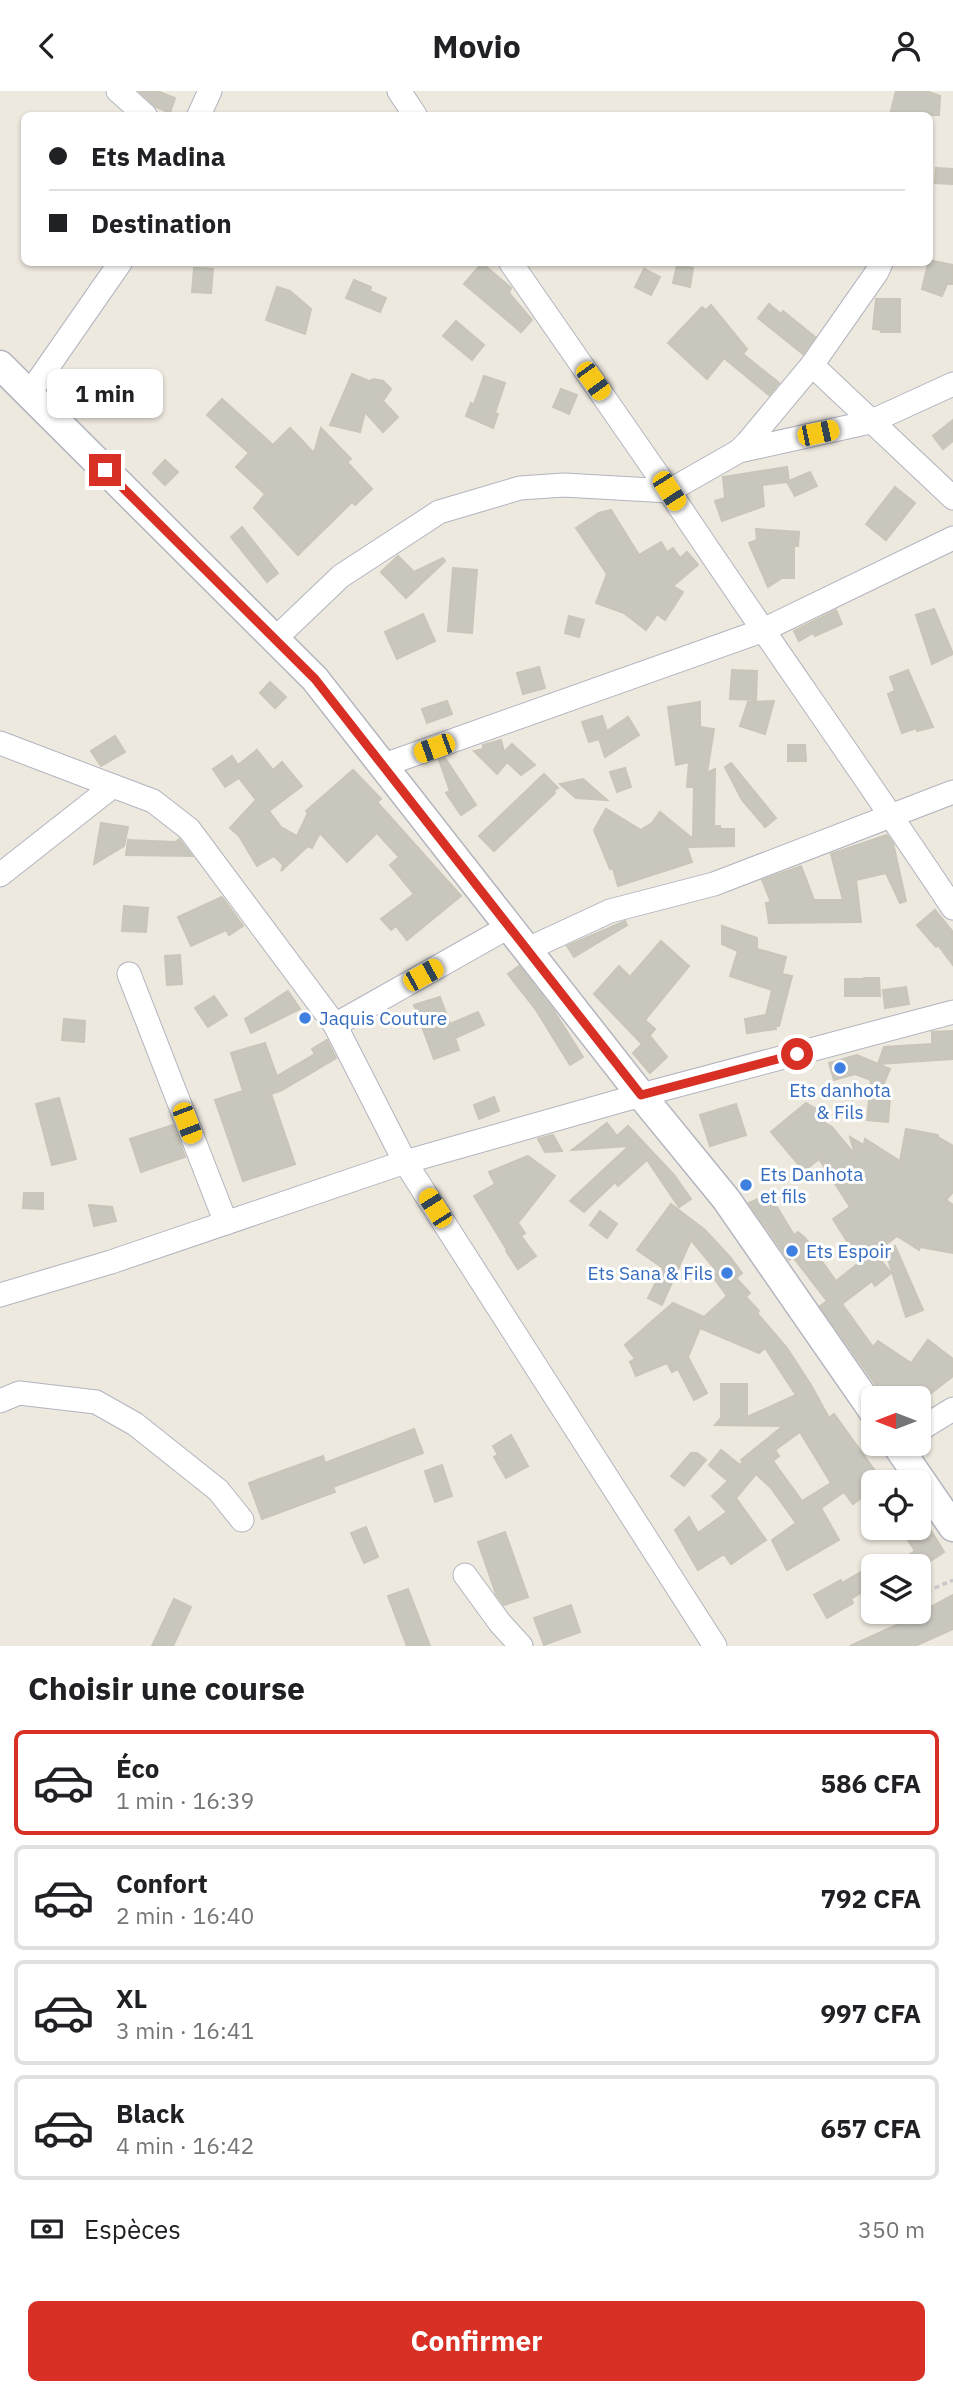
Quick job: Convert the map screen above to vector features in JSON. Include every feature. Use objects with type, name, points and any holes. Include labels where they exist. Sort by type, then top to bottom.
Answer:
[{"type":"street","points":[[118,91],[142,112]]},
{"type":"street","points":[[200,112],[210,91]]},
{"type":"street","points":[[399,91],[413,112]]},
{"type":"street","points":[[29,394],[118,266]]},
{"type":"street","points":[[513,266],[953,908]]},
{"type":"street","points":[[739,451],[812,365],[880,266]]},
{"type":"street","points":[[0,365],[315,679],[641,1095],[726,1199],[861,1394]]},
{"type":"street","points":[[812,365],[953,498]]},
{"type":"street","points":[[275,639],[341,576],[439,512],[520,488],[564,485],[669,491],[739,451],[870,422],[953,384]]},
{"type":"street","points":[[384,765],[761,631],[953,538]]},
{"type":"street","points":[[0,743],[153,801],[189,829],[335,1025],[405,1162],[715,1646]]},
{"type":"street","points":[[0,875],[113,786]]},
{"type":"street","points":[[528,949],[610,911],[714,884],[953,792]]},
{"type":"street","points":[[335,1025],[510,926]]},
{"type":"street","points":[[130,974],[226,1223]]},
{"type":"street","points":[[0,1295],[111,1262],[405,1162],[641,1095],[953,1013]]},
{"type":"street","points":[[0,1401],[19,1393],[96,1402],[135,1424],[218,1490],[242,1520]]},
{"type":"street","points":[[931,1423],[953,1409]]},
{"type":"street","points":[[904,1456],[953,1527]]},
{"type":"street","points":[[465,1575],[500,1623],[522,1646]]},
{"type":"path","points":[[931,1590],[953,1580]]},
{"type":"building","points":[[139,91],[157,91],[175,98],[170,112],[156,107]]},
{"type":"building","points":[[896,91],[926,91],[940,96],[939,115],[933,115],[933,112],[891,112]]},
{"type":"building","points":[[936,168],[953,169],[953,184],[935,183]]},
{"type":"building","points":[[933,261],[953,265],[953,284],[947,284],[942,296],[922,289],[928,266],[933,266]]},
{"type":"building","points":[[479,266],[485,266],[511,288],[509,293],[532,320],[521,332],[464,284]]},
{"type":"building","points":[[677,266],[693,268],[690,287],[673,283]]},
{"type":"building","points":[[194,268],[213,269],[211,293],[192,292]]},
{"type":"building","points":[[644,269],[660,277],[651,295],[635,287]]},
{"type":"building","points":[[354,280],[371,287],[370,291],[386,298],[380,312],[346,298]]},
{"type":"building","points":[[277,287],[290,291],[311,309],[305,334],[266,320]]},
{"type":"building","points":[[876,299],[900,299],[900,332],[873,329]]},
{"type":"building","points":[[769,304],[781,314],[783,311],[815,337],[803,354],[758,318]]},
{"type":"building","points":[[711,305],[747,349],[743,354],[779,383],[769,395],[724,358],[707,379],[668,343],[702,307],[706,310]]},
{"type":"building","points":[[456,321],[484,345],[472,360],[443,336]]},
{"type":"building","points":[[352,374],[369,381],[383,381],[391,389],[383,401],[398,417],[383,432],[365,412],[360,432],[330,425]]},
{"type":"building","points":[[484,376],[505,383],[493,428],[466,416],[471,403],[474,404]]},
{"type":"building","points":[[561,389],[577,395],[569,414],[553,407]]},
{"type":"building","points":[[222,399],[273,445],[290,428],[314,453],[321,428],[351,459],[347,462],[372,489],[355,505],[352,502],[298,555],[254,508],[265,494],[236,467],[249,453],[207,415]]},
{"type":"building","points":[[953,420],[953,441],[943,449],[933,436]]},
{"type":"building","points":[[165,460],[178,472],[165,485],[153,473]]},
{"type":"building","points":[[787,467],[789,481],[810,472],[817,486],[795,496],[787,482],[762,485],[764,506],[722,521],[715,501],[725,498],[723,477]]},
{"type":"building","points":[[895,487],[915,503],[886,540],[866,524]]},
{"type":"building","points":[[611,510],[639,555],[661,542],[667,552],[673,548],[680,558],[687,552],[698,565],[673,586],[683,592],[665,620],[657,614],[646,630],[624,613],[596,603],[607,574],[576,528],[599,513]]},
{"type":"building","points":[[242,527],[278,573],[267,582],[231,537]]},
{"type":"building","points":[[756,529],[799,532],[798,546],[794,546],[794,578],[782,578],[768,587],[749,543],[757,540]]},
{"type":"building","points":[[398,556],[414,572],[443,558],[445,561],[406,598],[381,572]]},
{"type":"building","points":[[453,568],[477,570],[472,633],[448,631]]},
{"type":"building","points":[[934,609],[953,654],[932,664],[916,615]]},
{"type":"building","points":[[836,610],[842,624],[815,636],[813,633],[799,641],[794,631]]},
{"type":"building","points":[[423,614],[435,641],[397,659],[385,632]]},
{"type":"building","points":[[569,616],[584,620],[579,637],[565,633]]},
{"type":"building","points":[[539,667],[545,688],[523,694],[517,673]]},
{"type":"building","points":[[732,670],[757,671],[756,700],[730,699]]},
{"type":"building","points":[[908,670],[933,727],[902,733],[888,694],[895,691],[890,677]]},
{"type":"building","points":[[270,682],[286,697],[275,708],[260,693]]},
{"type":"building","points":[[447,701],[452,714],[427,723],[422,709]]},
{"type":"building","points":[[774,701],[765,734],[740,726],[748,702]]},
{"type":"building","points":[[700,702],[700,727],[714,729],[707,773],[715,769],[714,826],[734,829],[734,846],[687,847],[692,862],[618,886],[613,868],[610,869],[594,830],[606,809],[641,830],[652,823],[660,812],[693,839],[694,787],[687,787],[689,762],[676,765],[668,707]]},
{"type":"building","points":[[602,716],[607,731],[628,717],[639,735],[605,757],[599,739],[589,742],[582,722]]},
{"type":"building","points":[[115,736],[125,752],[101,766],[91,751]]},
{"type":"building","points":[[501,740],[504,752],[512,744],[535,765],[521,775],[507,762],[497,774],[474,751],[483,749],[483,745]]},
{"type":"building","points":[[788,745],[805,745],[806,761],[788,761]]},
{"type":"building","points":[[257,750],[273,770],[282,762],[302,786],[269,811],[281,827],[297,836],[308,813],[306,811],[353,770],[381,799],[377,802],[461,896],[407,940],[396,926],[391,930],[381,919],[414,894],[390,865],[399,857],[377,833],[347,862],[320,833],[312,848],[308,846],[281,871],[283,865],[274,856],[257,866],[239,836],[230,828],[256,800],[239,778],[225,787],[213,769],[232,756],[238,765]]},
{"type":"building","points":[[445,758],[476,805],[461,815],[446,793],[450,791],[439,760]]},
{"type":"building","points":[[731,763],[776,818],[765,827],[742,800],[725,767]]},
{"type":"building","points":[[625,768],[631,787],[617,792],[610,772]]},
{"type":"building","points":[[544,774],[558,788],[554,790],[555,793],[494,851],[479,836]]},
{"type":"building","points":[[583,779],[607,800],[576,798],[560,784]]},
{"type":"building","points":[[101,823],[128,827],[124,846],[94,864]]},
{"type":"building","points":[[887,835],[893,843],[906,901],[900,903],[886,873],[856,880],[861,922],[769,923],[766,903],[771,902],[762,880],[801,866],[814,900],[843,900],[831,854]]},
{"type":"building","points":[[179,839],[192,856],[126,855],[128,840],[176,842]]},
{"type":"building","points":[[222,897],[243,926],[229,935],[226,930],[191,946],[178,917]]},
{"type":"building","points":[[124,906],[148,908],[146,932],[122,931]]},
{"type":"building","points":[[935,910],[953,932],[953,965],[938,945],[936,947],[917,925]]},
{"type":"building","points":[[625,921],[627,925],[574,957],[567,946]]},
{"type":"building","points":[[722,926],[757,938],[757,949],[786,957],[782,974],[792,976],[776,1029],[747,1033],[745,1019],[766,1015],[772,990],[730,976],[738,951],[722,944]]},
{"type":"building","points":[[661,941],[689,966],[645,1020],[655,1029],[645,1041],[650,1036],[667,1057],[650,1073],[633,1053],[642,1044],[594,994],[619,966],[630,977]]},
{"type":"building","points":[[180,955],[182,984],[167,985],[165,956]]},
{"type":"building","points":[[519,966],[554,1011],[583,1057],[570,1065],[536,1010],[508,974]]},
{"type":"building","points":[[879,978],[880,996],[845,996],[845,979]]},
{"type":"building","points":[[906,987],[909,1004],[885,1008],[883,990]]},
{"type":"building","points":[[288,991],[300,1009],[251,1033],[245,1019]]},
{"type":"building","points":[[214,996],[227,1015],[208,1027],[195,1008]]},
{"type":"building","points":[[440,997],[450,1024],[478,1012],[484,1025],[455,1038],[459,1050],[434,1059],[414,1005]]},
{"type":"building","points":[[64,1019],[85,1021],[84,1042],[62,1040]]},
{"type":"building","points":[[953,1031],[953,1059],[878,1064],[884,1047],[932,1044],[932,1032]]},
{"type":"building","points":[[327,1040],[336,1058],[271,1094],[295,1164],[243,1181],[215,1100],[243,1091],[231,1053],[265,1043],[277,1076],[315,1054],[312,1049]]},
{"type":"building","points":[[857,1055],[890,1069],[878,1097],[890,1098],[888,1122],[867,1120],[871,1080],[855,1074],[834,1080],[829,1063]]},
{"type":"building","points":[[494,1097],[499,1111],[479,1119],[474,1105]]},
{"type":"building","points":[[59,1098],[76,1159],[52,1165],[36,1104]]},
{"type":"building","points":[[806,1103],[820,1111],[827,1120],[825,1123],[832,1127],[855,1155],[850,1137],[864,1145],[865,1139],[900,1161],[906,1129],[938,1135],[953,1146],[953,1192],[946,1200],[953,1205],[953,1253],[920,1247],[919,1250],[897,1236],[875,1253],[891,1273],[875,1286],[872,1281],[842,1304],[873,1347],[878,1341],[911,1363],[928,1340],[953,1359],[953,1376],[931,1393],[931,1386],[877,1386],[820,1306],[827,1301],[793,1257],[789,1260],[749,1203],[769,1194],[794,1235],[798,1232],[805,1238],[836,1281],[860,1262],[833,1219],[850,1207],[819,1159],[804,1171],[771,1132]]},
{"type":"building","points":[[736,1104],[746,1135],[710,1146],[700,1115]]},
{"type":"building","points":[[607,1123],[617,1136],[628,1126],[674,1175],[691,1199],[679,1207],[647,1160],[618,1186],[615,1182],[584,1212],[570,1201],[629,1146],[572,1150]]},
{"type":"building","points":[[173,1125],[185,1157],[141,1172],[130,1139]]},
{"type":"building","points":[[553,1135],[562,1151],[545,1152],[538,1139]]},
{"type":"building","points":[[528,1156],[555,1176],[518,1223],[525,1233],[521,1236],[536,1256],[518,1269],[474,1196],[495,1184],[489,1172]]},
{"type":"building","points":[[24,1193],[43,1193],[43,1209],[23,1208]]},
{"type":"building","points":[[671,1204],[705,1230],[730,1257],[742,1273],[736,1278],[750,1293],[746,1297],[787,1348],[829,1418],[834,1414],[861,1451],[861,1456],[864,1456],[874,1470],[861,1470],[861,1498],[853,1504],[844,1492],[821,1508],[839,1540],[787,1570],[772,1540],[796,1523],[771,1488],[756,1474],[736,1498],[766,1540],[731,1564],[724,1554],[698,1570],[675,1530],[689,1517],[698,1533],[727,1512],[712,1496],[728,1481],[709,1465],[721,1450],[740,1465],[743,1462],[741,1460],[783,1426],[715,1425],[721,1418],[721,1384],[747,1384],[747,1417],[796,1395],[765,1348],[759,1353],[700,1328],[688,1357],[707,1393],[694,1400],[678,1369],[672,1372],[667,1363],[636,1376],[630,1362],[635,1359],[625,1345],[673,1303],[704,1317],[727,1296],[710,1273],[715,1269],[691,1240],[662,1305],[648,1298],[663,1268],[637,1250]],"holes":[[[800,1432],[831,1483],[802,1501],[773,1461],[779,1456],[775,1450]]]},
{"type":"building","points":[[89,1205],[112,1207],[116,1221],[94,1226]]},
{"type":"building","points":[[600,1211],[617,1224],[607,1238],[590,1225]]},
{"type":"building","points":[[895,1246],[923,1310],[906,1317],[885,1250]]},
{"type":"building","points":[[414,1429],[423,1453],[333,1487],[335,1492],[262,1519],[249,1483],[323,1456],[325,1463]]},
{"type":"building","points":[[511,1435],[528,1466],[506,1478],[494,1457],[498,1455],[493,1446]]},
{"type":"building","points":[[691,1453],[697,1453],[706,1460],[684,1486],[671,1476]]},
{"type":"building","points":[[442,1465],[452,1496],[435,1502],[425,1471]]},
{"type":"building","points":[[366,1527],[378,1557],[364,1563],[351,1533]]},
{"type":"building","points":[[931,1531],[944,1552],[931,1561],[931,1554],[910,1554],[915,1551],[908,1540],[931,1540]]},
{"type":"building","points":[[505,1532],[528,1597],[504,1605],[496,1594],[478,1542]]},
{"type":"building","points":[[861,1572],[861,1593],[851,1599],[853,1603],[827,1618],[814,1595],[841,1580],[842,1583]]},
{"type":"building","points":[[408,1589],[430,1646],[407,1646],[388,1596]]},
{"type":"building","points":[[953,1595],[953,1629],[915,1646],[850,1646],[899,1624],[931,1624],[931,1607]]},
{"type":"building","points":[[174,1599],[191,1607],[173,1646],[152,1646]]},
{"type":"building","points":[[571,1605],[580,1632],[544,1645],[534,1618]]},
{"type":"place","name":"Jaquis Couture","points":[[305,1018]]},
{"type":"place","name":"Ets danhota & Fils","points":[[840,1068]]},
{"type":"place","name":"Ets Danhota et fils","points":[[746,1185]]},
{"type":"place","name":"Ets Espoir","points":[[792,1251]]},
{"type":"place","name":"Ets Sana & Fils","points":[[727,1273]]},
{"type":"route","points":[[105,470],[315,679],[641,1095],[797,1054]]}]
